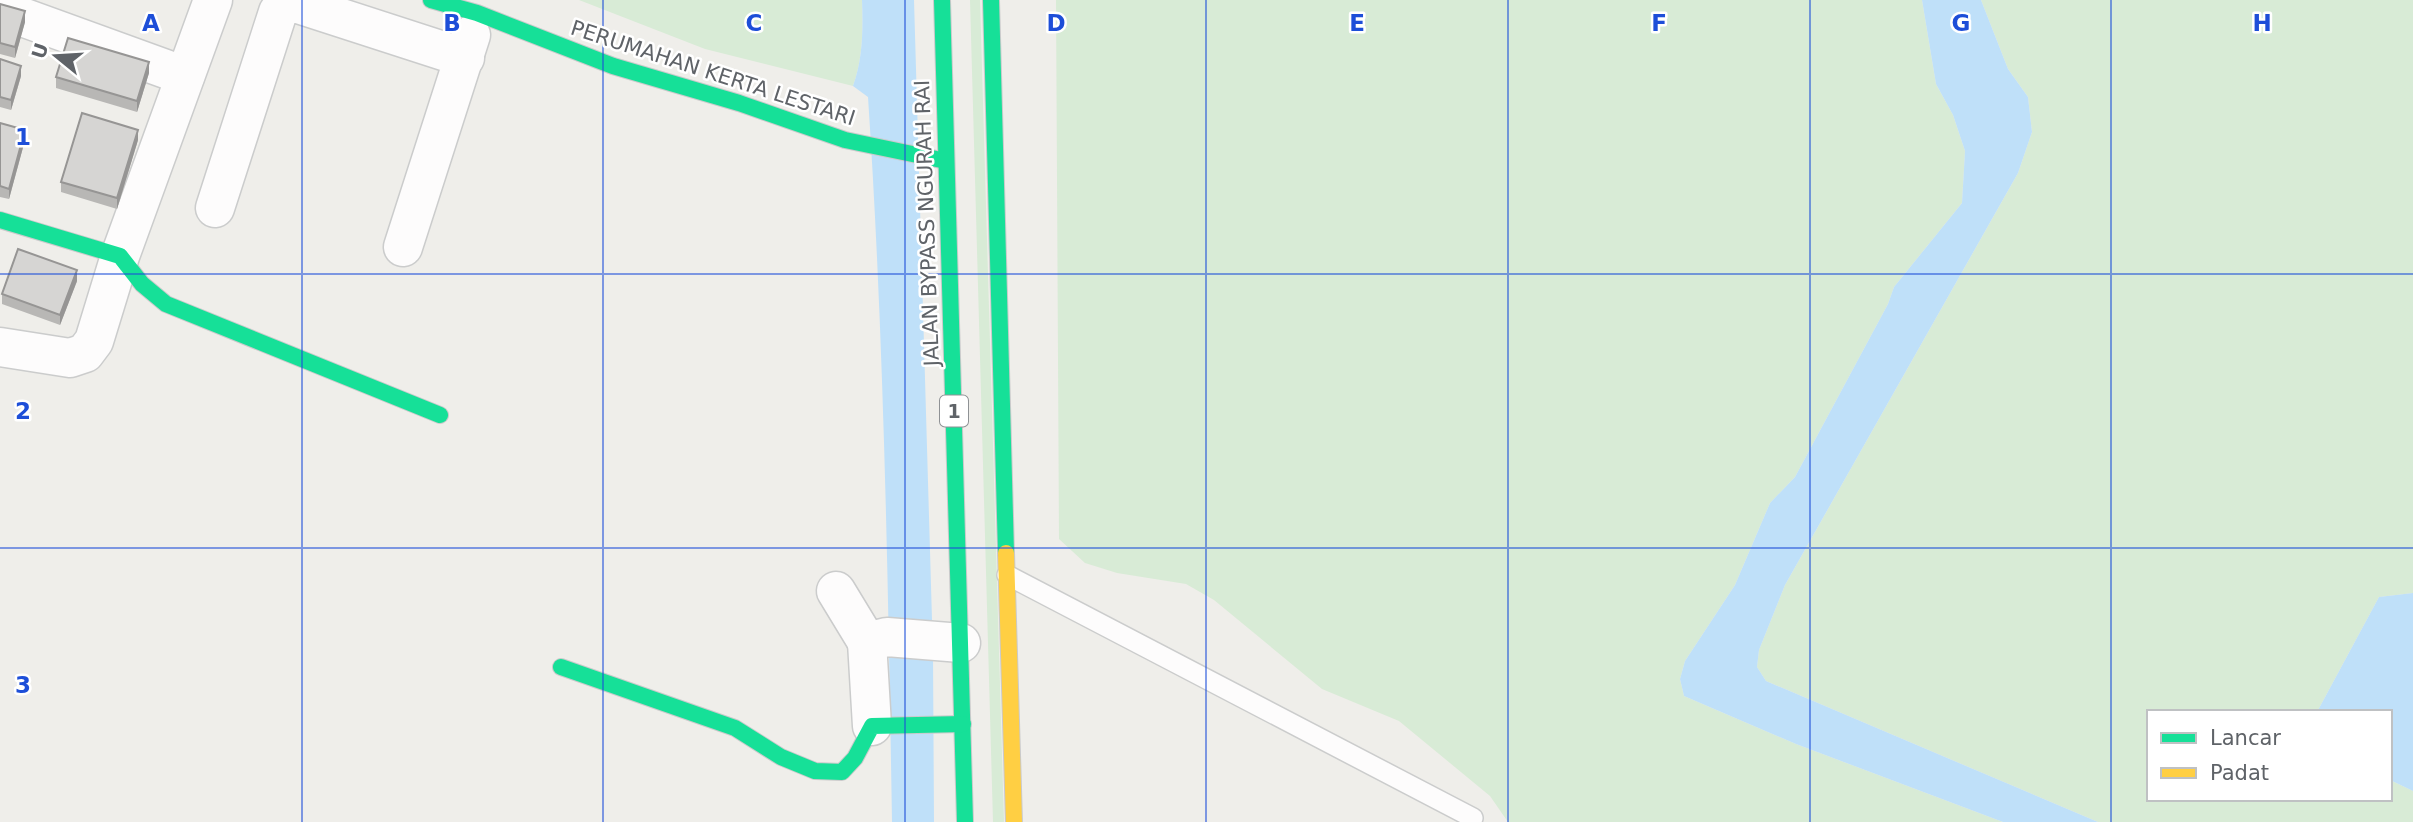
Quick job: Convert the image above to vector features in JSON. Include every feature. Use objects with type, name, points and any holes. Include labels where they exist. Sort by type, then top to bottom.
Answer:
[{"type":"main road","name":"PERUMAHAN KERTA LESTARI","points":[[431,0],[477,13],[613,66],[739,103],[845,139],[946,160]]},
{"type":"main road","name":"JALAN BYPASS NGURAH RAI","points":[[942,0],[952,643],[962,724],[965,822]]},
{"type":"main road","points":[[991,0],[1014,822]]},
{"type":"main road","points":[[0,220],[120,256],[142,284],[166,304],[440,415]]},
{"type":"main road","points":[[561,667],[735,727],[780,757],[815,771],[842,772],[879,726],[962,724]]},
{"type":"street","points":[[0,347],[70,358],[85,353],[94,341],[120,256],[213,0]]},
{"type":"street","points":[[215,208],[278,12],[287,4],[298,4],[465,58]]},
{"type":"street","points":[[0,9],[185,76]]},
{"type":"street","points":[[403,247],[465,58],[477,13]]},
{"type":"street","points":[[836,590],[877,639],[879,726]]},
{"type":"street","points":[[877,639],[952,643]]},
{"type":"lane","points":[[1007,575],[1473,818]]},
{"type":"green space","points":[[579,0],[862,0],[859,65],[853,86],[705,49]]},
{"type":"green space","points":[[970,0],[980,0],[1004,822],[993,822]]},
{"type":"green space","points":[[1056,0],[1922,0],[1936,84],[1953,115],[1965,151],[1962,203],[1894,287],[1888,304],[1795,477],[1770,503],[1735,585],[1685,661],[1680,679],[1684,696],[1796,744],[2003,822],[1508,822],[1490,796],[1399,721],[1322,689],[1214,600],[1186,584],[1117,573],[1085,563],[1059,539]]},
{"type":"green space","points":[[1981,0],[2413,0],[2413,593],[2379,597],[2318,710],[2147,710],[2147,801],[2392,801],[2392,781],[2413,791],[2413,822],[2098,822],[1766,681],[1757,667],[1759,650],[1785,585],[2018,173],[2032,132],[2028,97],[2008,69]]},
{"type":"water","points":[[862,0],[914,0],[933,654],[934,822],[892,822],[878,278],[868,97],[853,86],[861,54]]},
{"type":"water","points":[[1922,0],[1981,0],[2008,69],[2028,97],[2032,132],[2018,173],[1785,585],[1759,650],[1757,667],[1766,681],[2098,822],[2003,822],[1796,744],[1684,696],[1680,679],[1685,661],[1735,585],[1770,503],[1795,477],[1888,304],[1894,287],[1962,203],[1965,151],[1953,115],[1936,84]]},
{"type":"water","points":[[2413,593],[2413,791],[2392,781],[2392,710],[2318,710],[2379,597]]},
{"type":"building","points":[[0,4],[25,11],[15,47],[0,43]]},
{"type":"building","points":[[68,38],[149,62],[137,101],[56,77]]},
{"type":"building","points":[[0,59],[21,66],[11,100],[0,97]]},
{"type":"building","points":[[82,113],[138,130],[117,198],[61,182]]},
{"type":"building","points":[[0,123],[25,130],[9,189],[0,186]]},
{"type":"building","points":[[18,249],[77,270],[60,315],[2,294]]},
{"type":"traffic: fast","points":[[431,0],[477,13],[613,66],[739,103],[845,140],[946,161]]},
{"type":"traffic: fast","points":[[942,0],[965,822]]},
{"type":"traffic: fast","points":[[991,0],[1006,553]]},
{"type":"traffic: fast","points":[[0,220],[120,256],[142,284],[166,304],[440,415]]},
{"type":"traffic: fast","points":[[561,667],[735,728],[781,757],[815,771],[842,772],[855,758],[872,726],[963,724]]},
{"type":"traffic: slow","points":[[1006,553],[1014,822]]}]
